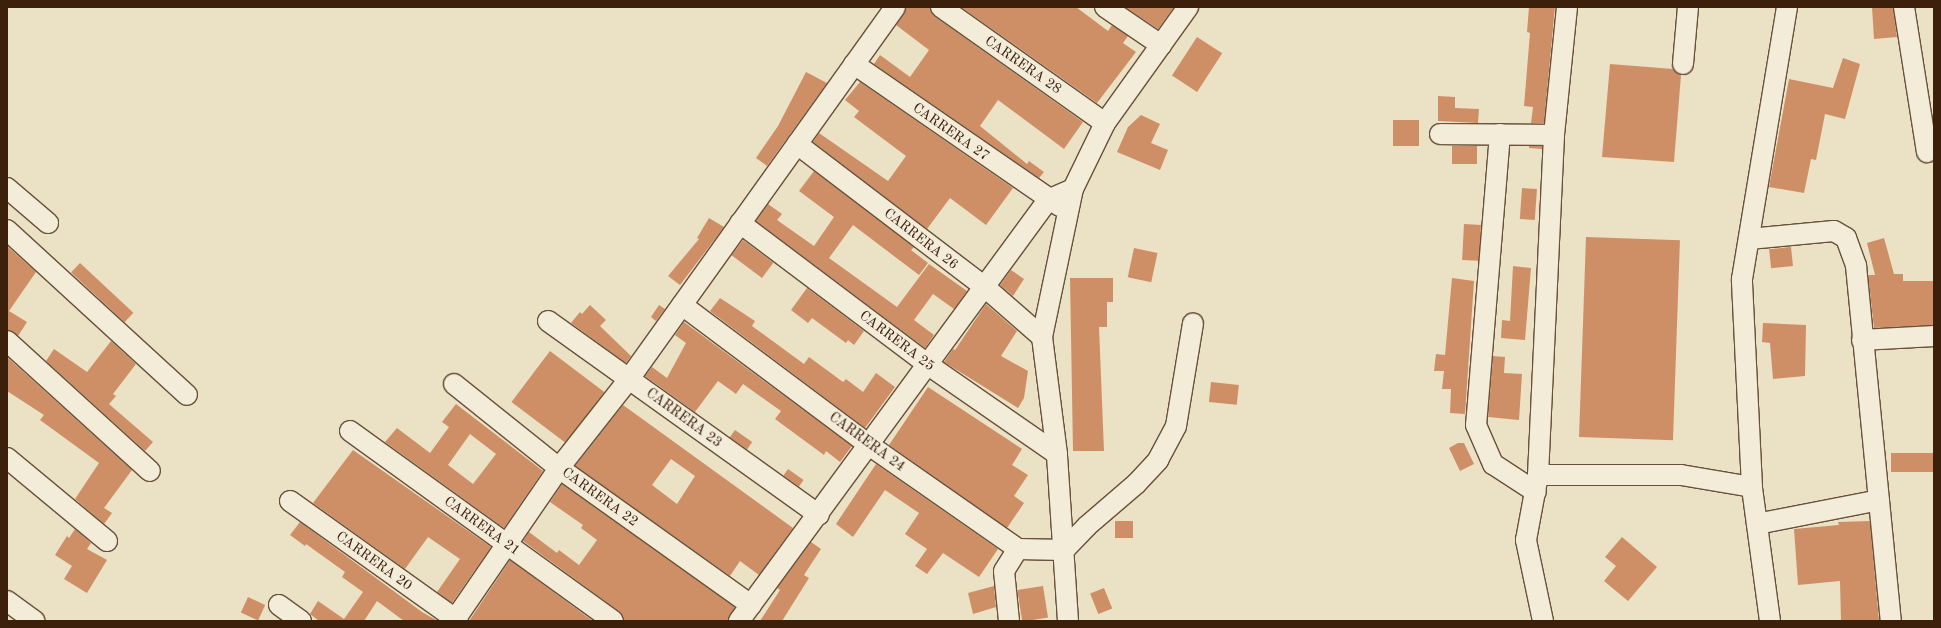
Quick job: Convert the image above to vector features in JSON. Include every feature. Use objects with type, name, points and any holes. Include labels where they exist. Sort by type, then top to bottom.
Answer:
[{"type":"street","points":[[456,620],[559,468],[629,379],[895,7]]},
{"type":"street","name":"CARRERA 28","points":[[940,7],[1105,123]]},
{"type":"street","points":[[1105,7],[1161,45]]},
{"type":"street","points":[[1068,621],[1057,454],[1042,337],[1073,189],[1105,123],[1188,7]]},
{"type":"street","points":[[1543,621],[1526,540],[1537,483],[1554,135],[1566,7]]},
{"type":"street","points":[[1683,64],[1688,7]]},
{"type":"street","points":[[1770,621],[1752,487],[1742,279],[1787,7]]},
{"type":"street","points":[[1904,7],[1927,152]]},
{"type":"street","name":"CARRERA 27","points":[[854,64],[1048,200],[1056,202],[1068,214]]},
{"type":"street","points":[[1440,134],[1554,135]]},
{"type":"street","points":[[1500,134],[1476,425],[1493,464],[1537,483],[1681,475],[1752,487]]},
{"type":"street","name":"CARRERA 26","points":[[797,144],[986,288],[1042,337]]},
{"type":"street","points":[[7,188],[48,223]]},
{"type":"street","points":[[739,621],[819,515],[927,364],[986,288],[1048,200],[1073,189]]},
{"type":"street","name":"CARRERA 25","points":[[740,223],[927,364],[1057,454]]},
{"type":"street","points":[[7,230],[187,395]]},
{"type":"street","points":[[1749,239],[1834,231],[1846,238],[1856,266],[1862,340],[1892,621]]},
{"type":"street","name":"CARRERA 24","points":[[682,305],[869,445],[1018,549]]},
{"type":"street","name":"CARRERA 23","points":[[548,321],[819,515]]},
{"type":"street","points":[[1009,621],[1004,571],[1018,549],[1064,550],[1087,526],[1136,484],[1158,460],[1176,426],[1193,323]]},
{"type":"street","points":[[1862,340],[1934,336]]},
{"type":"street","points":[[7,341],[150,471]]},
{"type":"street","name":"CARRERA 22","points":[[454,384],[559,468],[751,605]]},
{"type":"street","name":"CARRERA 21","points":[[350,431],[613,621]]},
{"type":"street","points":[[7,458],[108,541]]},
{"type":"street","points":[[1757,524],[1879,500]]},
{"type":"street","name":"CARRERA 20","points":[[290,501],[456,620]]},
{"type":"street","points":[[7,601],[35,621]]},
{"type":"street","points":[[279,605],[302,621]]},
{"type":"building","points":[[906,7],[930,7],[934,16],[1083,122],[1064,149],[998,100],[980,126],[1027,164],[1029,161],[1044,172],[1039,178],[874,64],[880,55],[910,77],[929,50],[896,25]]},
{"type":"building","points":[[961,7],[1076,7],[1108,31],[1112,25],[1128,36],[1123,43],[1136,52],[1097,103]]},
{"type":"building","points":[[1125,7],[1174,7],[1158,29]]},
{"type":"building","points":[[1529,7],[1555,7],[1544,123],[1531,123],[1533,107],[1524,106],[1530,33],[1527,32]]},
{"type":"building","points":[[1872,7],[1893,7],[1897,37],[1874,39]]},
{"type":"building","points":[[1197,37],[1222,53],[1197,92],[1172,76]]},
{"type":"building","points":[[1843,58],[1860,64],[1845,119],[1825,114],[1816,160],[1811,159],[1804,193],[1769,187],[1789,79],[1833,88]]},
{"type":"building","points":[[1610,64],[1673,69],[1681,75],[1674,162],[1602,157]]},
{"type":"building","points":[[806,72],[827,83],[767,166],[756,158],[778,126]]},
{"type":"building","points":[[860,82],[1013,188],[986,225],[950,198],[927,229],[813,142],[819,133],[888,181],[906,156],[854,117],[859,111],[845,100]]},
{"type":"building","points":[[1438,96],[1455,97],[1455,108],[1479,109],[1478,123],[1438,121]]},
{"type":"building","points":[[1141,115],[1160,124],[1151,143],[1168,150],[1160,170],[1117,152],[1128,127]]},
{"type":"building","points":[[1393,120],[1419,120],[1419,146],[1393,146]]},
{"type":"building","points":[[1452,146],[1477,146],[1477,164],[1452,164]]},
{"type":"building","points":[[1529,146],[1542,146],[1542,149],[1529,148]]},
{"type":"building","points":[[814,171],[914,247],[911,250],[928,263],[919,275],[853,225],[829,258],[897,307],[929,264],[967,291],[954,309],[933,294],[914,320],[934,335],[925,348],[756,221],[768,204],[782,214],[777,220],[814,246],[834,217],[799,191]]},
{"type":"building","points":[[1522,188],[1537,189],[1535,220],[1520,219]]},
{"type":"building","points":[[709,218],[724,227],[680,285],[668,276],[699,239],[697,238]]},
{"type":"building","points":[[1464,224],[1481,225],[1479,261],[1462,260]]},
{"type":"building","points":[[1586,237],[1680,240],[1673,440],[1579,437]]},
{"type":"building","points":[[1884,238],[1894,274],[1903,274],[1903,281],[1934,281],[1934,325],[1874,328],[1868,275],[1875,275],[1867,243]]},
{"type":"building","points":[[743,240],[773,263],[762,278],[732,255]]},
{"type":"building","points":[[7,246],[36,272],[9,311],[27,322],[18,336],[7,330]]},
{"type":"building","points":[[1791,247],[1793,266],[1771,268],[1769,249]]},
{"type":"building","points":[[1134,248],[1157,253],[1151,282],[1128,277]]},
{"type":"building","points":[[80,263],[133,313],[125,322],[71,273]]},
{"type":"building","points":[[1513,266],[1531,268],[1525,340],[1501,338],[1502,320],[1510,321]]},
{"type":"building","points":[[1011,270],[1024,279],[1013,296],[1000,285]]},
{"type":"building","points":[[1070,278],[1113,278],[1113,302],[1107,302],[1107,327],[1099,327],[1104,451],[1073,451]]},
{"type":"building","points":[[1452,278],[1474,281],[1465,414],[1450,413],[1451,389],[1442,389],[1444,371],[1434,371],[1436,354],[1445,355]]},
{"type":"building","points":[[807,288],[864,331],[854,345],[848,340],[846,343],[812,318],[808,323],[791,310]]},
{"type":"building","points":[[720,298],[755,321],[752,326],[804,364],[809,357],[843,382],[846,379],[863,392],[876,373],[895,387],[865,428],[710,311]]},
{"type":"building","points":[[986,304],[1017,331],[1001,356],[1028,371],[1024,398],[1018,408],[944,362],[953,349],[955,350]]},
{"type":"building","points":[[590,305],[606,320],[600,326],[631,356],[626,363],[571,323],[580,312],[582,314]]},
{"type":"building","points":[[659,305],[665,309],[656,321],[651,317]]},
{"type":"building","points":[[684,322],[852,446],[840,462],[826,451],[824,455],[775,419],[781,411],[743,384],[736,394],[718,381],[695,412],[645,376],[652,367],[667,378],[686,343],[675,335]]},
{"type":"building","points":[[1763,323],[1806,325],[1805,376],[1773,379],[1770,343],[1762,342]]},
{"type":"building","points":[[111,341],[136,364],[113,394],[116,396],[109,404],[153,442],[145,451],[46,361],[54,349],[87,372]]},
{"type":"building","points":[[550,351],[604,392],[566,443],[511,402]]},
{"type":"building","points":[[1493,356],[1505,357],[1504,373],[1522,374],[1519,420],[1488,417]]},
{"type":"building","points":[[7,357],[132,470],[104,508],[112,513],[104,524],[75,499],[99,463],[40,420],[44,415],[7,391]]},
{"type":"building","points":[[1211,382],[1239,385],[1237,405],[1209,402]]},
{"type":"building","points":[[928,387],[1022,449],[1012,465],[1028,475],[1014,496],[1024,503],[1007,528],[889,445]]},
{"type":"building","points":[[456,404],[543,471],[504,528],[385,442],[397,428],[430,453],[449,427],[442,422]],"holes":[[[470,434],[496,454],[473,484],[448,465]]]},
{"type":"building","points":[[623,405],[793,528],[759,575],[740,561],[730,576],[575,466]],"holes":[[[671,459],[695,476],[677,504],[652,485]]]},
{"type":"building","points":[[735,430],[752,442],[747,449],[730,437]]},
{"type":"building","points":[[1458,443],[1464,443],[1474,464],[1460,471],[1449,448]]},
{"type":"building","points":[[353,450],[491,547],[452,603],[437,592],[460,559],[428,537],[405,569],[313,503]]},
{"type":"building","points":[[1891,453],[1934,453],[1934,472],[1891,472]]},
{"type":"building","points":[[876,464],[998,549],[979,577],[943,553],[927,574],[915,566],[927,549],[905,534],[919,513],[885,490],[853,537],[836,524]]},
{"type":"building","points":[[788,469],[804,480],[799,486],[783,476]]},
{"type":"building","points":[[562,484],[735,607],[728,621],[624,621],[620,612],[523,541],[529,532],[557,553],[559,550],[579,565],[597,540],[581,528],[583,525],[550,502]]},
{"type":"building","points":[[1115,521],[1133,521],[1133,538],[1115,538]]},
{"type":"building","points":[[1870,521],[1879,621],[1841,621],[1840,581],[1798,585],[1794,529],[1839,525],[1838,522]]},
{"type":"building","points":[[300,522],[422,612],[438,621],[404,621],[377,601],[364,621],[319,621],[310,614],[318,601],[344,619],[363,592],[342,577],[345,572],[306,544],[305,546],[290,535]]},
{"type":"building","points":[[75,529],[91,543],[87,549],[107,560],[87,593],[64,579],[72,566],[55,555],[67,536],[69,538]]},
{"type":"building","points":[[1622,537],[1657,567],[1628,601],[1604,581],[1616,566],[1605,557]]},
{"type":"building","points":[[811,542],[821,549],[804,575],[809,578],[782,621],[760,621],[780,590],[777,588]]},
{"type":"building","points":[[510,560],[593,621],[469,621]]},
{"type":"building","points":[[994,586],[996,607],[973,614],[968,593]]},
{"type":"building","points":[[1043,586],[1048,618],[1022,621],[1017,590]]},
{"type":"building","points":[[1104,588],[1112,608],[1098,614],[1090,594]]},
{"type":"building","points":[[248,597],[265,605],[258,620],[241,612]]}]
